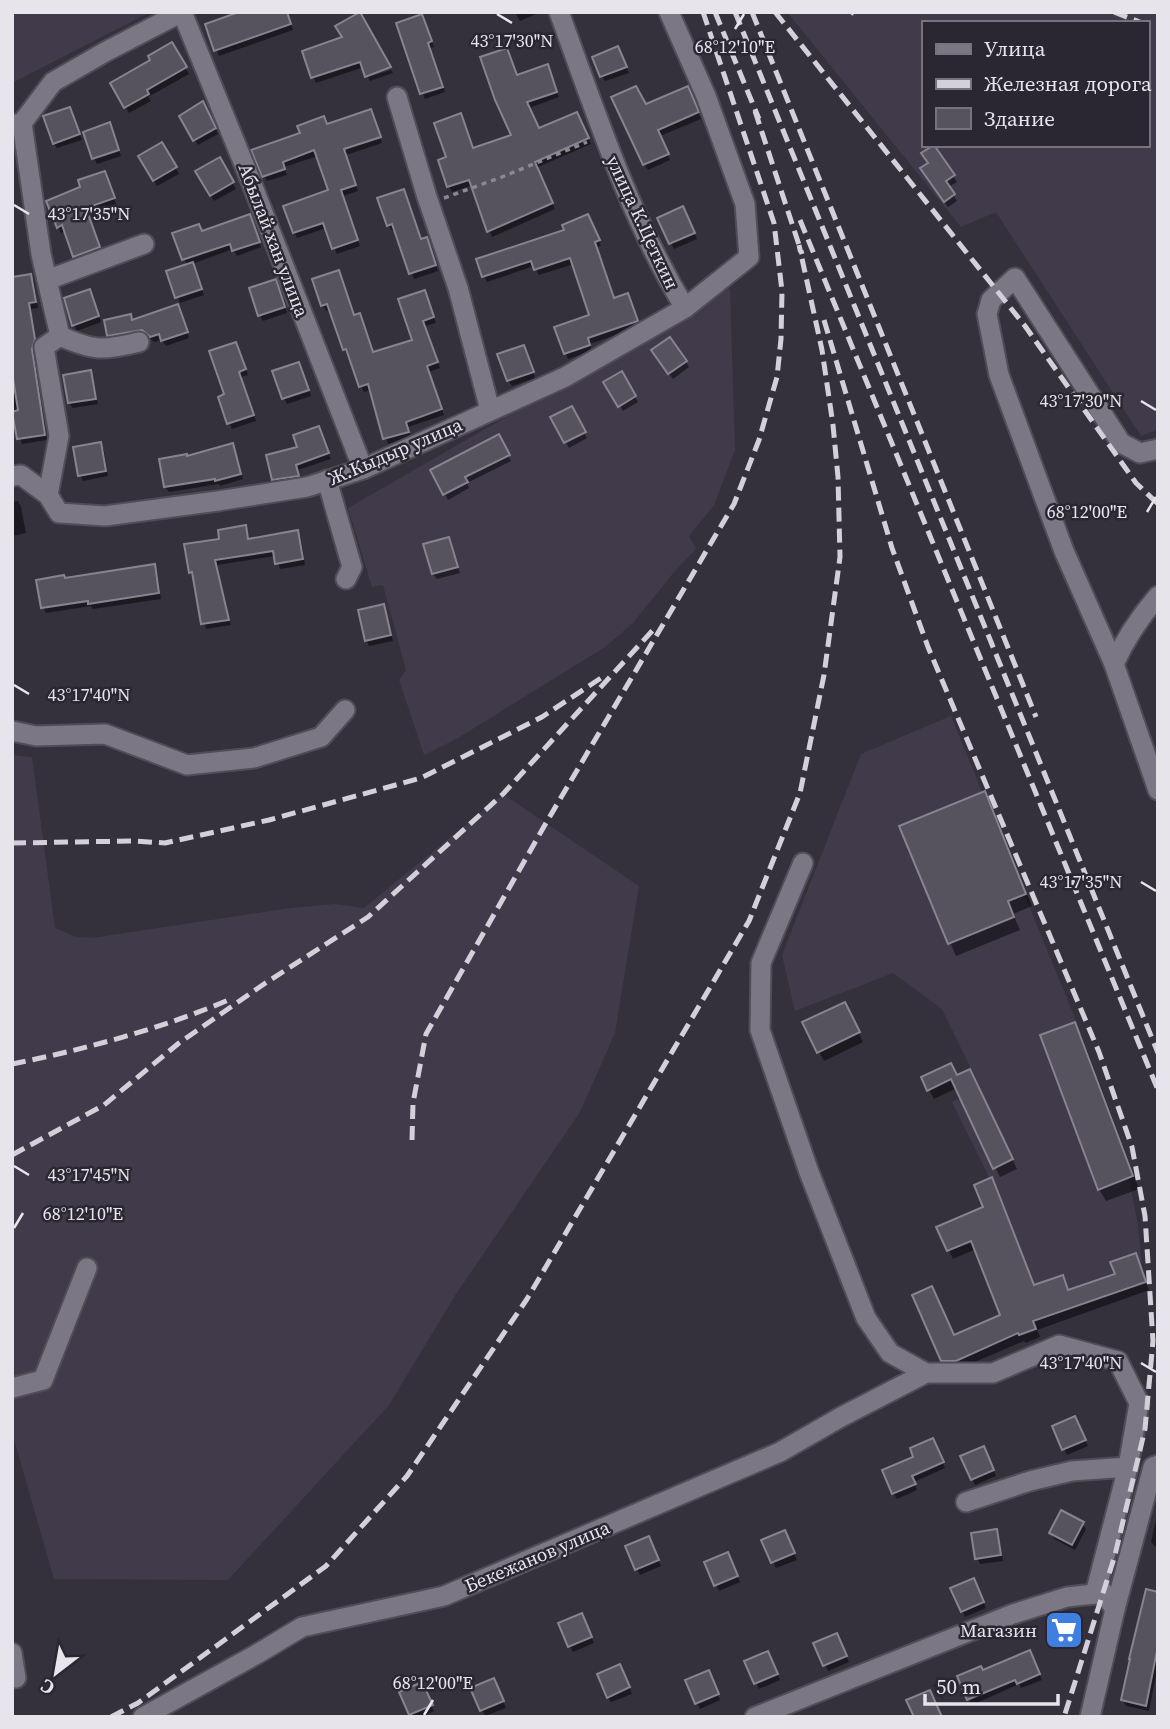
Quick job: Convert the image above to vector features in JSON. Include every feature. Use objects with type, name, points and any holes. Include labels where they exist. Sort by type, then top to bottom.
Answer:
[{"type":"street","points":[[60,336],[41,254],[17,124],[53,82],[182,12]]},
{"type":"street","name":"Абылай хан улица","points":[[182,12],[363,469]]},
{"type":"street","name":"улица К.Цеткин","points":[[559,12],[617,172],[646,236],[685,308],[750,257],[745,204],[706,96],[669,12]]},
{"type":"street","points":[[397,97],[458,288],[490,410]]},
{"type":"street","points":[[47,280],[144,244]]},
{"type":"street","points":[[1158,449],[1140,453],[1121,443],[1015,278],[991,300],[987,314],[990,337],[1011,411],[1064,551],[1114,664],[1158,790]]},
{"type":"street","name":"Ж.Кыдыр улица","points":[[12,476],[21,475],[48,495],[59,513],[105,516],[307,487],[363,469],[565,377],[685,308]]},
{"type":"street","points":[[60,336],[107,351],[139,342]]},
{"type":"street","points":[[48,495],[60,436],[44,347],[60,336]]},
{"type":"street","points":[[327,480],[352,567],[346,579]]},
{"type":"street","points":[[1114,664],[1139,618],[1158,596]]},
{"type":"street","points":[[12,731],[36,736],[105,734],[187,765],[254,758],[321,737],[345,710]]},
{"type":"street","name":"Бекежанов улица","points":[[803,863],[761,963],[760,1030],[809,1172],[866,1318],[890,1353],[926,1373]]},
{"type":"street","points":[[12,1388],[43,1380],[87,1268]]},
{"type":"street","name":"Бекежанов улица","points":[[143,1717],[302,1627],[444,1596],[780,1452],[926,1373],[993,1373],[1059,1345],[1118,1361],[1139,1403],[1128,1467],[1096,1594]]},
{"type":"street","points":[[1090,1717],[1115,1609],[1153,1467],[1158,1465]]},
{"type":"street","points":[[965,1502],[1072,1471],[1128,1467]]},
{"type":"street","points":[[755,1717],[1013,1614],[1067,1597],[1104,1593],[1115,1609]]},
{"type":"street","points":[[12,1653],[16,1678]]},
{"type":"path","points":[[429,204],[604,135]]},
{"type":"shaded area","points":[[12,12],[150,12],[12,83]]},
{"type":"shaded area","points":[[787,12],[1158,12],[1158,430],[1141,436],[996,212],[961,227]]},
{"type":"shaded area","points":[[730,288],[735,450],[714,505],[689,536],[696,549],[633,623],[605,647],[458,738],[424,755],[399,680],[406,670],[383,585],[372,587],[348,508]]},
{"type":"shaded area","points":[[951,716],[1084,1040],[1123,1149],[1138,1225],[1143,1276],[1044,1313],[1007,1228],[987,1173],[952,1102],[981,1089],[942,1009],[893,973],[795,1011],[782,955],[861,754]]},
{"type":"shaded area","points":[[12,755],[32,757],[55,928],[76,937],[92,938],[291,908],[335,904],[364,908],[503,794],[639,886],[615,1033],[580,1112],[456,1294],[389,1405],[228,1580],[54,1579],[12,1432]]},
{"type":"building","points":[[239,12],[287,12],[291,24],[214,51],[205,24]]},
{"type":"building","points":[[360,12],[391,67],[365,77],[360,62],[311,78],[302,51],[342,37],[335,26]]},
{"type":"building","points":[[422,14],[432,41],[428,43],[443,87],[420,94],[396,23]]},
{"type":"building","points":[[172,42],[187,67],[147,90],[149,94],[124,108],[110,83],[150,60],[148,56]]},
{"type":"building","points":[[618,46],[627,67],[600,77],[592,57]]},
{"type":"building","points":[[507,48],[517,75],[548,64],[557,92],[527,102],[539,128],[577,112],[589,138],[535,162],[553,203],[487,232],[469,180],[447,187],[438,160],[446,157],[434,123],[461,113],[473,148],[511,135],[480,57]]},
{"type":"building","points":[[636,86],[646,104],[688,86],[699,112],[658,130],[669,154],[643,165],[611,97]]},
{"type":"building","points":[[203,101],[216,128],[193,141],[179,116]]},
{"type":"building","points":[[70,107],[80,134],[53,144],[43,116]]},
{"type":"building","points":[[371,109],[381,137],[344,149],[356,185],[341,190],[358,240],[332,249],[323,223],[293,233],[283,206],[328,190],[314,150],[283,162],[285,169],[262,177],[251,150],[300,133],[297,126],[324,116],[327,124]]},
{"type":"building","points":[[110,122],[119,150],[92,159],[83,132]]},
{"type":"building","points":[[162,142],[177,167],[153,181],[138,156]]},
{"type":"building","points":[[935,147],[955,175],[946,181],[955,194],[944,202],[920,168],[928,163],[921,153]]},
{"type":"building","points":[[220,157],[234,182],[210,196],[195,171]]},
{"type":"building","points":[[105,171],[115,198],[86,208],[100,247],[73,257],[62,225],[57,228],[46,201],[80,187],[78,180]]},
{"type":"building","points":[[404,189],[421,239],[427,237],[436,265],[409,274],[392,224],[387,226],[377,198]]},
{"type":"building","points":[[683,206],[695,233],[669,244],[657,218]]},
{"type":"building","points":[[250,214],[260,242],[232,251],[230,244],[182,260],[172,233],[199,224],[202,231]]},
{"type":"building","points":[[588,214],[600,240],[595,242],[614,298],[628,293],[638,321],[588,338],[590,345],[564,354],[554,327],[589,315],[570,258],[534,270],[531,261],[482,277],[476,259],[564,230],[562,225]]},
{"type":"building","points":[[193,262],[202,289],[175,298],[166,271]]},
{"type":"building","points":[[339,270],[354,315],[360,313],[373,352],[412,340],[398,299],[425,290],[434,317],[423,321],[438,362],[427,366],[442,409],[406,422],[409,432],[383,439],[368,384],[359,387],[327,304],[321,306],[312,279]]},
{"type":"building","points":[[31,274],[36,302],[29,303],[35,339],[32,349],[45,435],[17,439],[12,412],[18,410],[12,372],[12,277]]},
{"type":"building","points":[[276,279],[285,307],[258,316],[249,288]]},
{"type":"building","points":[[90,289],[99,316],[72,326],[64,298]]},
{"type":"building","points":[[178,304],[188,332],[161,341],[159,334],[150,337],[142,330],[107,336],[104,320],[131,314],[132,320]]},
{"type":"building","points":[[670,337],[687,361],[668,374],[651,350]]},
{"type":"building","points":[[236,342],[246,369],[239,372],[254,415],[227,424],[218,397],[224,394],[209,351]]},
{"type":"building","points":[[524,345],[534,372],[507,381],[497,354]]},
{"type":"building","points":[[299,362],[309,390],[282,399],[272,371]]},
{"type":"building","points":[[91,370],[96,399],[68,403],[63,375]]},
{"type":"building","points":[[622,371],[636,396],[618,407],[603,382]]},
{"type":"building","points":[[572,406],[586,432],[564,443],[550,417]]},
{"type":"building","points":[[319,426],[329,453],[296,465],[299,476],[272,480],[266,455],[297,447],[293,435]]},
{"type":"building","points":[[499,434],[510,455],[465,477],[468,482],[443,495],[430,470]]},
{"type":"building","points":[[101,442],[106,471],[78,476],[73,447]]},
{"type":"building","points":[[233,443],[241,474],[215,481],[164,487],[159,459],[187,456]]},
{"type":"building","points":[[246,525],[248,539],[298,530],[303,559],[275,564],[273,551],[215,560],[229,620],[201,624],[184,544],[219,539],[218,530]]},
{"type":"building","points":[[449,537],[458,567],[432,574],[423,544]]},
{"type":"building","points":[[155,564],[159,593],[41,608],[36,580]]},
{"type":"building","points":[[384,604],[391,635],[365,641],[358,610]]},
{"type":"building","points":[[985,791],[1026,894],[1008,901],[1014,917],[948,944],[899,826]]},
{"type":"building","points":[[845,1002],[860,1032],[817,1053],[802,1022]]},
{"type":"building","points":[[1075,1022],[1133,1176],[1098,1190],[1040,1035]]},
{"type":"building","points":[[951,1063],[957,1075],[970,1069],[1013,1159],[993,1169],[951,1079],[927,1091],[921,1077]]},
{"type":"building","points":[[992,1177],[1034,1285],[1063,1275],[1068,1290],[1115,1274],[1110,1262],[1136,1253],[1146,1282],[1033,1321],[1036,1329],[1019,1335],[1018,1333],[956,1361],[941,1361],[912,1295],[932,1286],[954,1335],[1000,1315],[971,1241],[947,1251],[936,1227],[983,1207],[974,1185]]},
{"type":"building","points":[[1075,1416],[1086,1440],[1062,1450],[1052,1426]]},
{"type":"building","points":[[933,1438],[944,1462],[912,1476],[916,1484],[892,1494],[882,1470],[913,1457],[910,1448]]},
{"type":"building","points":[[984,1446],[994,1470],[971,1480],[960,1456]]},
{"type":"building","points":[[1061,1510],[1084,1522],[1072,1545],[1049,1533]]},
{"type":"building","points":[[997,1529],[1001,1555],[975,1559],[971,1533]]},
{"type":"building","points":[[785,1530],[795,1553],[771,1563],[761,1540]]},
{"type":"building","points":[[649,1536],[659,1560],[635,1570],[625,1546]]},
{"type":"building","points":[[728,1552],[738,1576],[714,1586],[704,1562]]},
{"type":"building","points":[[974,1578],[984,1602],[961,1612],[950,1588]]},
{"type":"building","points":[[1146,1589],[1158,1592],[1158,1646],[1146,1706],[1121,1700]]},
{"type":"building","points":[[582,1613],[592,1637],[568,1647],[558,1623]]},
{"type":"building","points":[[837,1633],[847,1656],[823,1666],[813,1643]]},
{"type":"building","points":[[1030,1650],[1040,1674],[1017,1684],[1015,1680],[967,1700],[957,1676],[981,1666],[983,1670]]},
{"type":"building","points":[[768,1651],[778,1674],[754,1684],[744,1661]]},
{"type":"building","points":[[620,1664],[630,1687],[607,1698],[597,1674]]},
{"type":"building","points":[[709,1670],[719,1694],[695,1704],[685,1680]]},
{"type":"building","points":[[494,1678],[504,1701],[480,1711],[470,1688]]},
{"type":"building","points":[[422,1682],[433,1705],[409,1715],[399,1692]]},
{"type":"building","points":[[930,1690],[942,1717],[914,1717],[906,1700]]},
{"type":"railway","points":[[412,1140],[413,1103],[426,1034],[546,823],[734,504],[759,440],[777,377],[782,291],[774,223],[703,12]]},
{"type":"railway","points":[[715,12],[759,119]]},
{"type":"railway","points":[[735,12],[1158,1053]]},
{"type":"railway","points":[[752,12],[1036,717]]},
{"type":"railway","points":[[775,12],[1025,326],[1136,483],[1158,504]]},
{"type":"railway","points":[[1114,12],[1137,21]]},
{"type":"railway","points":[[755,111],[802,254]]},
{"type":"railway","points":[[800,220],[1158,1090]]},
{"type":"railway","points":[[111,1717],[138,1703],[326,1566],[407,1476],[527,1299],[749,921],[800,793],[824,675],[840,557],[838,477],[833,425],[822,350],[799,245]]},
{"type":"railway","points":[[824,320],[892,548],[928,647],[1099,1052],[1132,1147],[1145,1216],[1153,1341],[1145,1429],[1115,1555],[1064,1717]]},
{"type":"railway","points":[[12,1155],[104,1105],[179,1043],[368,917],[503,794],[653,630]]},
{"type":"railway","points":[[12,843],[165,843],[269,820],[421,778],[542,717],[601,678]]},
{"type":"railway","points":[[12,1064],[124,1037],[181,1019],[233,998]]},
{"type":"place","name":"Магазин","points":[[1064,1630]]}]
